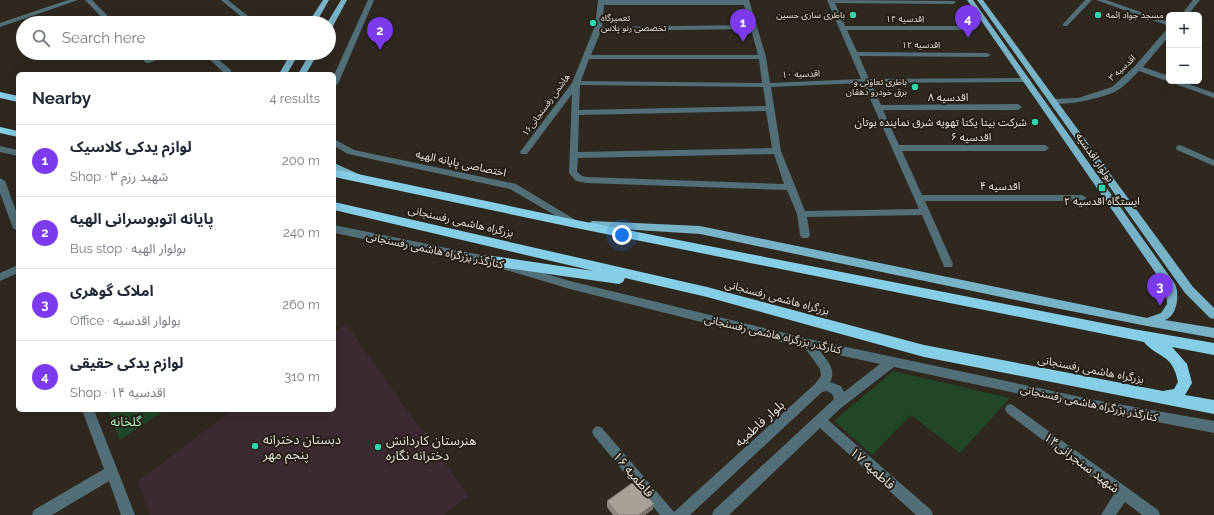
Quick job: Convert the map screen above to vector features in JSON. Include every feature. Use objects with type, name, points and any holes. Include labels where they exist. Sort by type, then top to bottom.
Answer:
[{"type":"highway","points":[[0,95],[16,99]]},
{"type":"highway","points":[[0,130],[16,134]]},
{"type":"highway","name":"بزرگراه هاشمی رفسنجانی","points":[[336,173],[576,224],[1133,335],[1214,349]]},
{"type":"highway","name":"بزرگراه هاشمی رفسنجانی","points":[[336,206],[707,292],[924,351],[1214,407]]},
{"type":"highway","points":[[486,260],[707,292]]},
{"type":"highway","points":[[1133,335],[1152,341],[1170,353],[1182,368],[1185,383],[1178,394],[1163,397]]},
{"type":"main road","points":[[316,16],[326,0]]},
{"type":"main road","points":[[335,16],[344,0]]},
{"type":"main road","name":"بولوار اقدسیه","points":[[970,0],[1171,288],[1172,304],[1165,316],[1147,322]]},
{"type":"main road","name":"بولوار اقدسیه","points":[[980,0],[1189,290],[1214,315]]},
{"type":"main road","points":[[284,72],[291,60]]},
{"type":"main road","points":[[303,72],[310,60]]},
{"type":"main road","points":[[336,167],[367,181]]},
{"type":"main road","points":[[576,224],[700,230],[1030,299],[1147,322],[1214,333]]},
{"type":"street","points":[[27,16],[75,0]]},
{"type":"street","points":[[88,0],[104,16]]},
{"type":"street","points":[[224,0],[243,16]]},
{"type":"street","points":[[336,80],[372,0]]},
{"type":"street","points":[[1066,25],[1089,0]]},
{"type":"street","points":[[1100,0],[1166,23]]},
{"type":"street","points":[[1187,12],[1197,0]]},
{"type":"street","points":[[948,264],[830,1],[953,2]]},
{"type":"street","points":[[601,2],[747,2],[762,57],[777,151],[802,214],[805,235]]},
{"type":"street","name":"هاشمی رفسنجانی۱۶","points":[[524,152],[576,83],[598,29],[601,2]]},
{"type":"street","points":[[0,25],[16,20]]},
{"type":"street","points":[[598,29],[754,27]]},
{"type":"street","name":"اقدسیه ۱۴","points":[[842,28],[968,28]]},
{"type":"street","name":"اقدسیه ۳","points":[[1054,101],[1080,100],[1115,89],[1138,68],[1166,35]]},
{"type":"street","name":"اقدسیه ۱۲","points":[[854,54],[987,55]]},
{"type":"street","points":[[587,56],[762,57]]},
{"type":"street","points":[[215,60],[228,72]]},
{"type":"street","points":[[1138,68],[1166,78]]},
{"type":"street","name":"اقدسیه ۱۰","points":[[576,83],[767,85],[866,81],[1027,80]]},
{"type":"street","points":[[576,83],[575,155],[573,173],[579,179],[790,187]]},
{"type":"street","points":[[1181,84],[1214,96]]},
{"type":"street","name":"اقدسیه ۸","points":[[878,108],[1018,107]]},
{"type":"street","points":[[575,113],[769,108]]},
{"type":"street","name":"اختصاصی پایانه الهیه","points":[[336,143],[351,152],[513,186],[576,224]]},
{"type":"street","name":"اقدسیه ۶","points":[[896,148],[1045,148]]},
{"type":"street","points":[[1180,148],[1214,163]]},
{"type":"street","points":[[2,150],[16,153]]},
{"type":"street","points":[[575,155],[777,151]]},
{"type":"street","points":[[0,181],[16,223]]},
{"type":"street","name":"اقدسیه ۴","points":[[918,198],[1082,198]]},
{"type":"street","points":[[802,214],[924,212]]},
{"type":"street","name":"کنارگذر بزرگراه هاشمی رفسنجانی","points":[[336,229],[486,260],[570,286],[809,344],[1087,403],[1214,427]]},
{"type":"street","points":[[0,277],[16,270]]},
{"type":"street","name":"بلوار فاطمیه","points":[[680,515],[819,388],[827,377],[826,368],[809,344]]},
{"type":"street","points":[[719,515],[837,404],[893,361]]},
{"type":"street","points":[[819,388],[827,386],[837,390],[840,398],[837,404]]},
{"type":"street","name":"شهید سنجرانی۱۴","points":[[1011,409],[1153,515]]},
{"type":"street","points":[[89,412],[128,515]]},
{"type":"street","name":"فاطمیه ۱۷","points":[[820,421],[926,515]]},
{"type":"street","name":"فاطمیه ۱۶","points":[[598,432],[669,515]]},
{"type":"street","points":[[39,515],[112,472]]},
{"type":"street","points":[[1108,515],[1123,493]]},
{"type":"shaded area","points":[[346,324],[468,496],[443,515],[150,515],[138,481],[229,412],[336,412],[336,332]]},
{"type":"green space","points":[[893,371],[1010,398],[960,453],[911,415],[872,455],[834,421]]},
{"type":"green space","name":"گلخانه","points":[[109,412],[162,412],[120,440]]},
{"type":"building","points":[[635,481],[654,504],[639,515],[618,515],[607,501]]},
{"type":"place","name":"باطری سازی حسین","points":[[853,15]]},
{"type":"place","name":"مسجد جواد ائمه","points":[[1098,15]]},
{"type":"place","name":"تعمیرگاه تخصصی رنو پلاس","points":[[593,23]]},
{"type":"place","name":"لوازم یدکی حقیقی","points":[[968,38]]},
{"type":"place","name":"لوازم یدکی کلاسیک","points":[[743,42]]},
{"type":"place","name":"پایانه اتوبوسرانی الهیه","points":[[380,50]]},
{"type":"place","name":"باطری تعاونی و برق خودرو دهقان","points":[[915,87]]},
{"type":"place","name":"شرکت بیتا یکتا تهویه شرق نماینده بوتان","points":[[1035,122]]},
{"type":"place","name":"ایستگاه اقدسیه ۲","points":[[1102,188]]},
{"type":"place","name":"املاک گوهری","points":[[1160,306]]},
{"type":"place","name":"دبستان دخترانه پنجم مهر","points":[[255,446]]},
{"type":"place","name":"هنرستان کاردانش دخترانه نگاره","points":[[378,447]]}]
